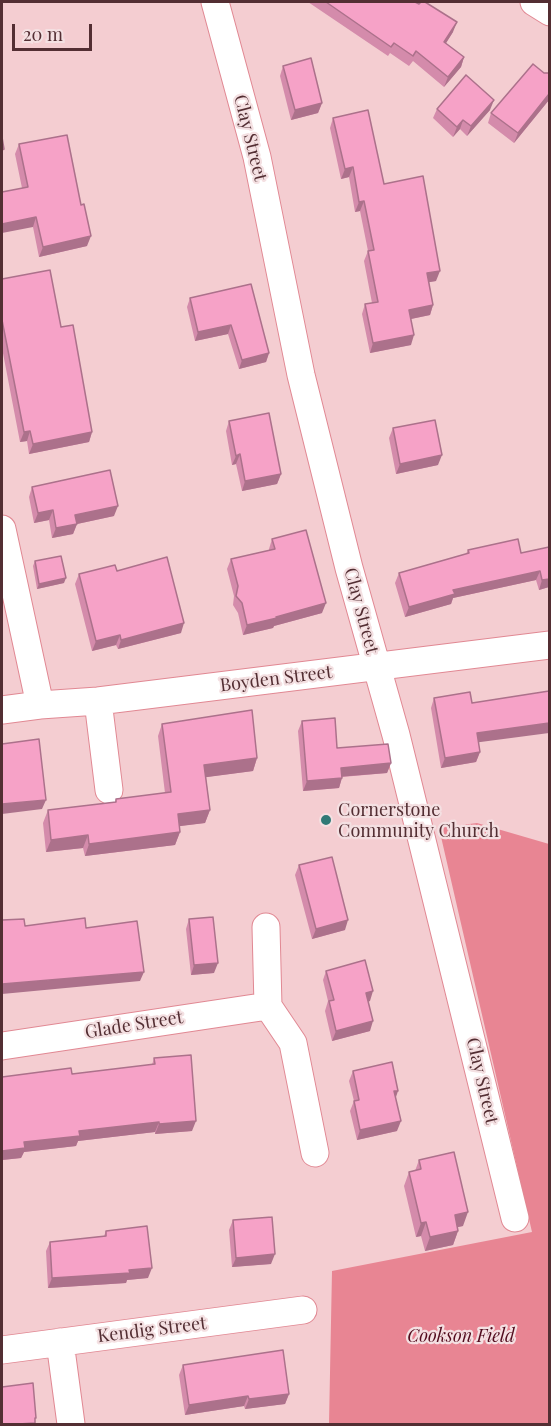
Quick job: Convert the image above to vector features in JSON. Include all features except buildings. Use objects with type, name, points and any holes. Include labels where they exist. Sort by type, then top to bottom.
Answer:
[{"type":"street","name":"Clay Street","points":[[215,2],[256,157],[304,387],[349,568],[396,735],[515,1218]]},
{"type":"street","points":[[534,2],[549,12]]},
{"type":"street","points":[[2,529],[40,705]]},
{"type":"street","name":"Boyden Street","points":[[2,710],[98,701],[549,645]]},
{"type":"street","points":[[98,701],[109,790]]},
{"type":"street","points":[[266,927],[267,1006],[293,1042],[315,1153]]},
{"type":"street","name":"Glade Street","points":[[2,1046],[267,1006]]},
{"type":"street","name":"Kendig Street","points":[[2,1350],[303,1310]]},
{"type":"street","points":[[60,1342],[71,1425]]},
{"type":"green space","name":"Cookson Field","points":[[477,823],[549,844],[549,1424],[329,1424],[332,1271],[532,1232],[439,828]]},
{"type":"place","name":"Cornerstone Community Church","points":[[326,820]]}]
